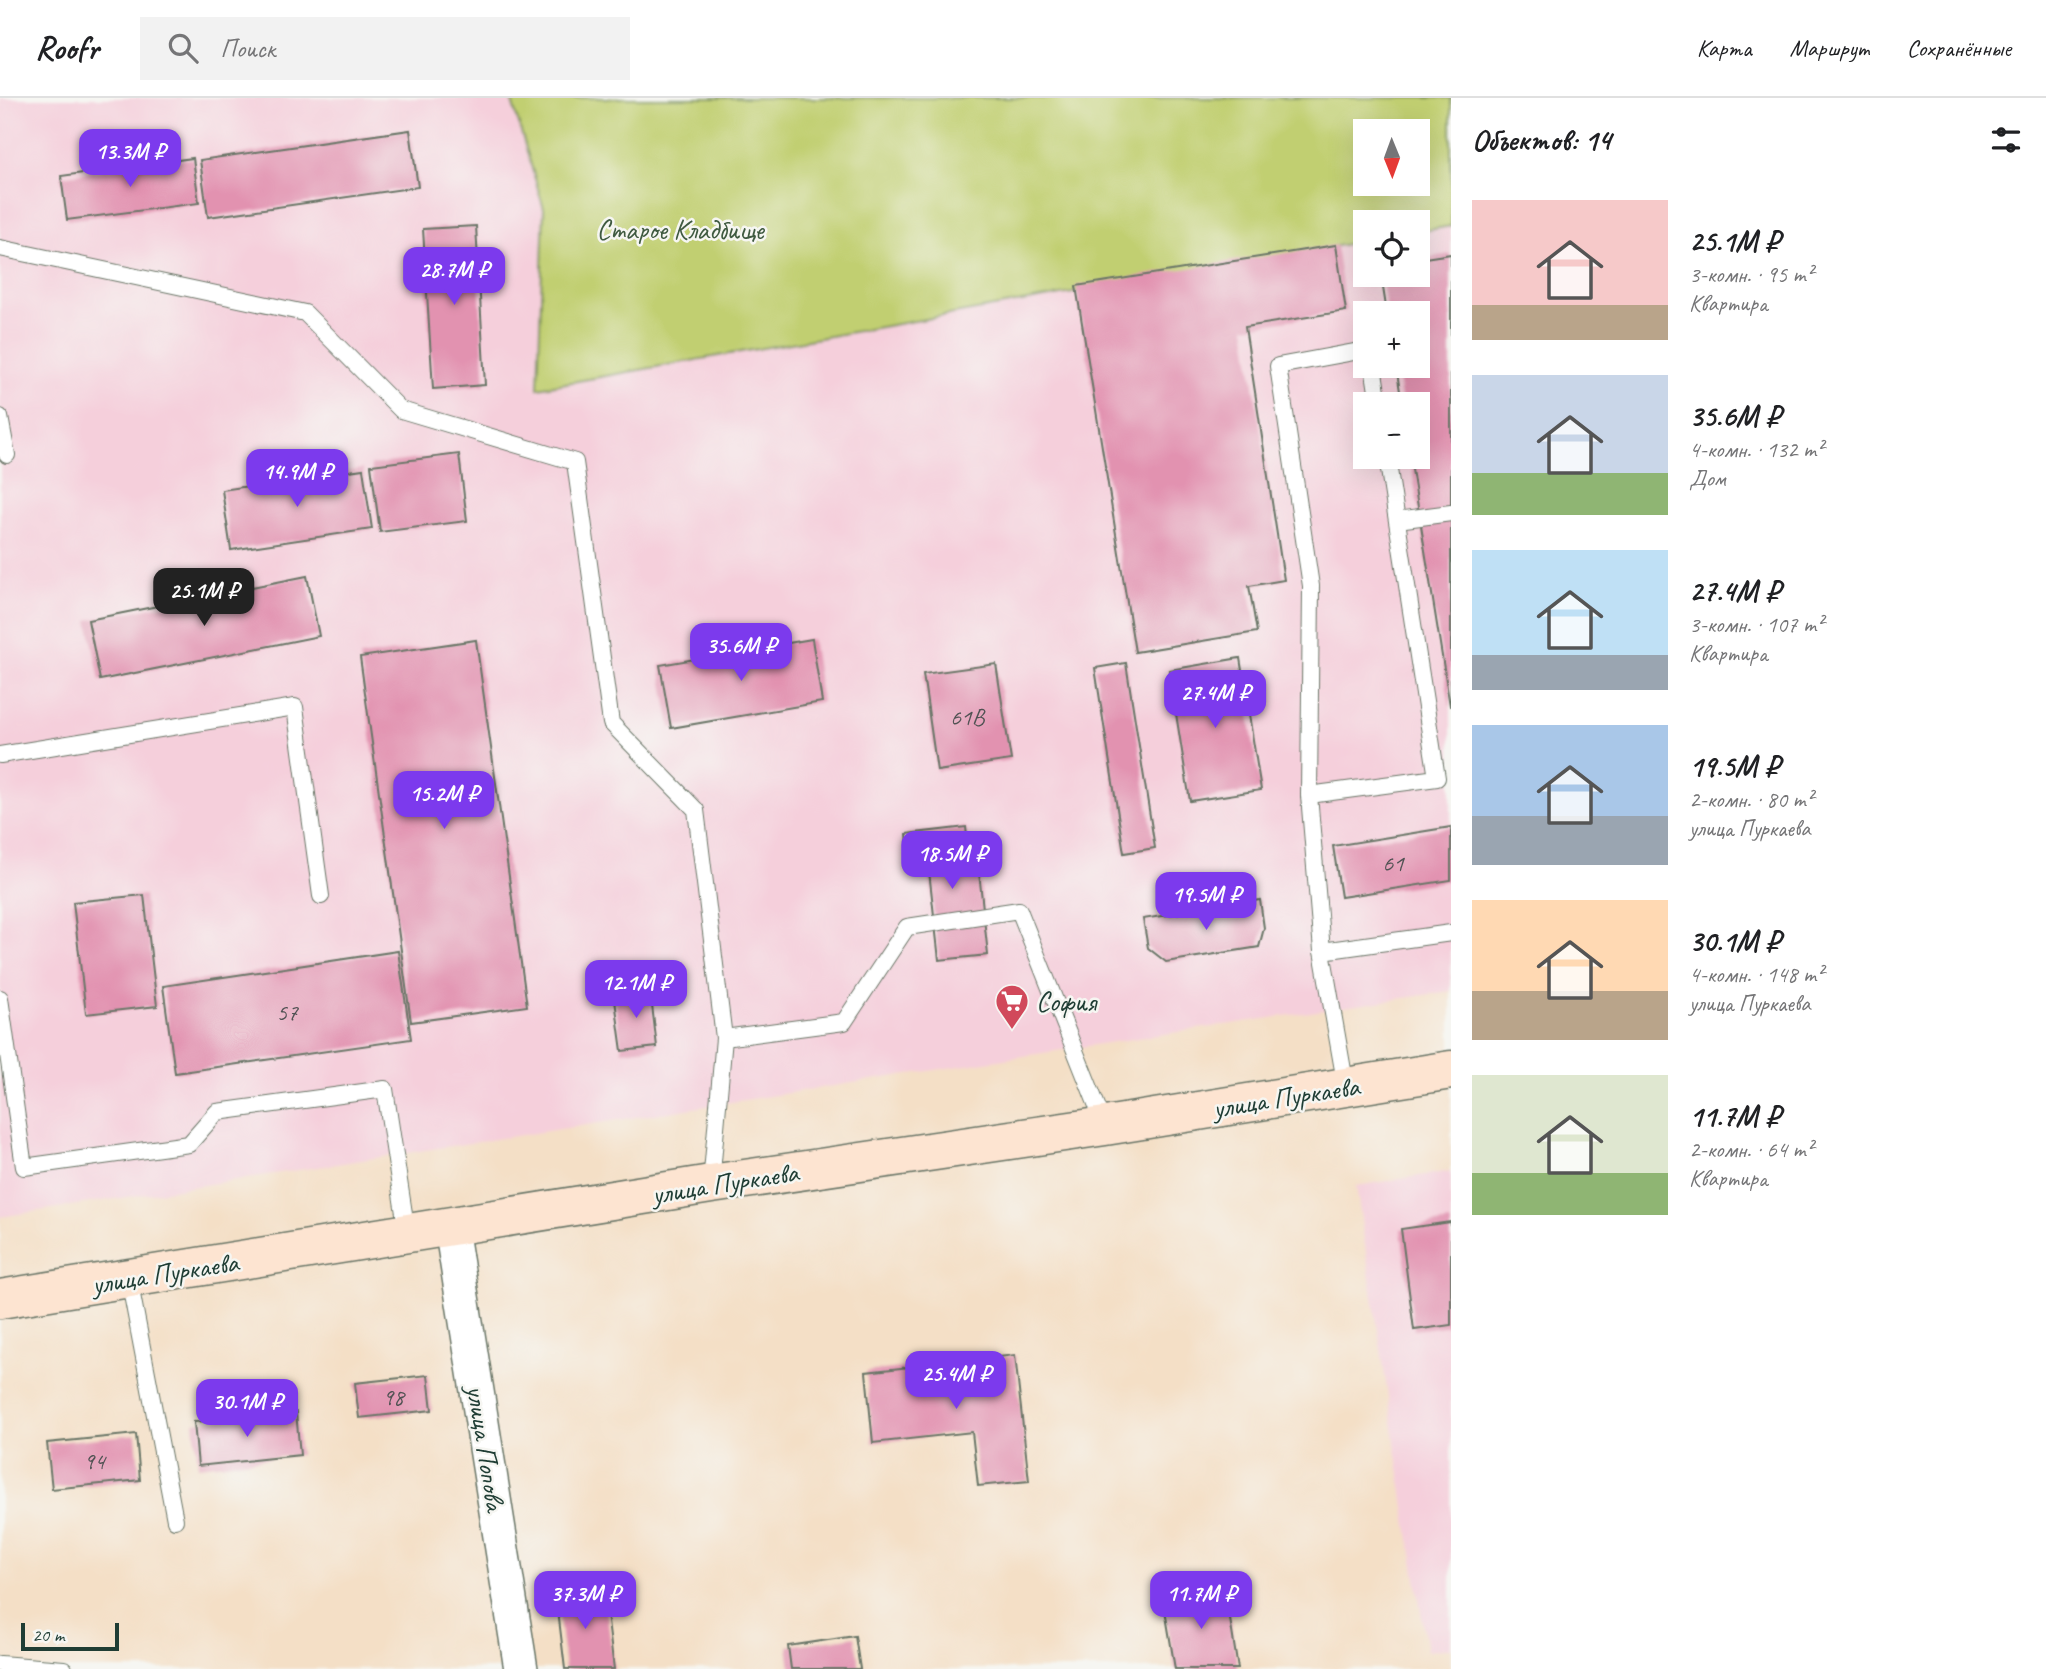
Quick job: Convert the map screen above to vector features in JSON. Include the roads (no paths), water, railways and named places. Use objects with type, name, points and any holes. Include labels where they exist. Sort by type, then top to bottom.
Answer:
[{"type":"main road","name":"улица Пуркаева","points":[[0,1299],[710,1184],[1105,1126],[1451,1070]]},
{"type":"street","name":"улица Попова","points":[[451,1227],[521,1669]]},
{"type":"lane","points":[[0,248],[305,313],[401,410],[575,462],[611,723],[696,810],[724,1038],[710,1184]]},
{"type":"lane","points":[[1346,1087],[1322,951],[1309,796],[1311,586],[1278,366],[1353,352]]},
{"type":"lane","points":[[0,416],[7,455]]},
{"type":"lane","points":[[1309,796],[1437,778],[1389,469]]},
{"type":"lane","points":[[1397,520],[1451,513]]},
{"type":"lane","points":[[0,755],[295,707],[321,896]]},
{"type":"lane","points":[[724,1038],[845,1022],[907,927],[1019,911],[1105,1126]]},
{"type":"lane","points":[[1322,951],[1451,933]]},
{"type":"lane","points":[[0,998],[24,1167],[190,1144],[217,1112],[385,1089],[408,1234]]},
{"type":"lane","points":[[129,1279],[175,1520]]},
{"type":"lane","points":[[0,1664],[65,1669]]},
{"type":"place","name":"София","points":[[1012,1031]]},
{"type":"park label","name":"Старое Кладбище","points":[[680,229]]}]
